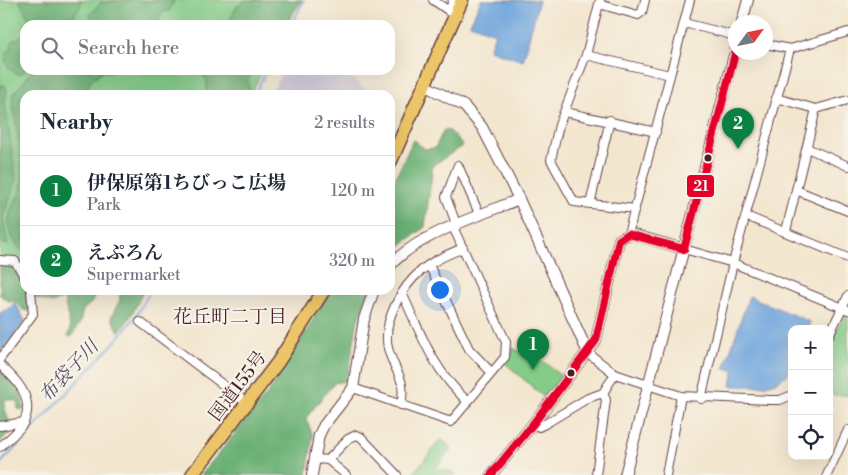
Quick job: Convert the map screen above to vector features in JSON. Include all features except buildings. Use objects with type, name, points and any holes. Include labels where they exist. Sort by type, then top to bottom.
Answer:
[{"type":"highway","points":[[395,152],[424,85],[452,13],[462,0]]},
{"type":"highway","name":"国道155号","points":[[192,475],[278,362],[321,295]]},
{"type":"street","points":[[433,0],[452,13],[453,0]]},
{"type":"street","points":[[635,209],[572,201],[552,163],[557,131],[586,55],[600,2],[638,15],[642,12],[645,0]]},
{"type":"street","points":[[491,475],[533,424],[596,340],[618,246],[620,240],[628,234],[690,0]]},
{"type":"street","points":[[744,15],[748,0]]},
{"type":"street","points":[[684,23],[728,34]]},
{"type":"street","points":[[773,45],[790,49],[848,32]]},
{"type":"street","points":[[701,399],[733,263],[790,49]]},
{"type":"street","points":[[586,55],[670,75]]},
{"type":"street","points":[[625,475],[733,60]]},
{"type":"street","points":[[424,85],[452,98],[474,116],[490,140],[519,199],[588,352],[597,357],[615,374],[648,387],[680,396],[701,399],[780,400],[788,397]]},
{"type":"street","points":[[776,98],[816,109],[848,100]]},
{"type":"street","points":[[786,232],[816,109]]},
{"type":"street","points":[[565,112],[610,120],[656,132]]},
{"type":"street","points":[[590,204],[610,120]]},
{"type":"street","points":[[807,148],[848,166]]},
{"type":"street","points":[[353,388],[451,422],[504,356],[506,342],[463,248],[446,196],[458,164],[480,216]]},
{"type":"street","points":[[796,190],[848,211]]},
{"type":"street","points":[[395,261],[409,248],[519,199]]},
{"type":"street","points":[[746,216],[848,258]]},
{"type":"street","points":[[628,234],[733,263],[845,309]]},
{"type":"street","points":[[402,406],[404,386],[388,348],[387,333],[389,321],[402,292],[422,270],[463,248]]},
{"type":"street","points":[[0,260],[14,261],[20,270]]},
{"type":"street","points":[[429,265],[469,349],[491,372]]},
{"type":"street","points":[[402,292],[434,364],[449,384],[467,401]]},
{"type":"street","points":[[0,359],[34,314],[32,295]]},
{"type":"street","points":[[312,475],[316,460],[317,441],[324,425],[353,388],[364,319],[372,295]]},
{"type":"street","points":[[833,328],[845,309],[848,296]]},
{"type":"street","points":[[140,322],[247,403]]},
{"type":"street","points":[[0,365],[16,380],[27,400],[24,422],[0,447]]},
{"type":"street","points":[[533,424],[539,427],[588,398],[603,393],[615,374]]},
{"type":"street","points":[[596,475],[606,400],[603,393]]},
{"type":"street","points":[[666,475],[680,396]]},
{"type":"street","points":[[0,426],[24,422]]},
{"type":"street","points":[[827,475],[847,433]]},
{"type":"street","points":[[328,460],[348,439],[356,435],[361,437],[397,475]]},
{"type":"street","points":[[316,460],[328,460],[346,475]]},
{"type":"shaded area","points":[[280,75],[348,75],[367,90],[273,90]]},
{"type":"green space","points":[[0,0],[300,0],[290,20],[20,20],[20,75],[260,75],[253,90],[20,90],[20,270],[0,258]]},
{"type":"green space","points":[[19,0],[82,0],[80,7],[71,20],[29,19]]},
{"type":"green space","points":[[119,0],[169,0],[174,2],[169,11],[162,13],[159,20],[92,19],[90,15],[101,2],[107,3]]},
{"type":"green space","points":[[246,0],[302,0],[288,20],[230,20],[237,6]]},
{"type":"green space","points":[[20,37],[20,75],[8,66],[5,60],[6,52],[11,50],[12,41]]},
{"type":"green space","points":[[29,75],[98,75],[91,80],[87,90],[20,90],[20,150],[12,96]]},
{"type":"green space","points":[[203,75],[251,75],[248,80],[249,90],[206,90],[207,81]]},
{"type":"green space","points":[[0,85],[5,85],[7,90],[5,103],[16,180],[3,218],[8,245],[0,242]]},
{"type":"green space","points":[[444,130],[450,131],[463,146],[433,165],[425,227],[395,251],[395,179],[413,140],[425,149],[435,148]]},
{"type":"green space","points":[[20,191],[20,248],[14,241],[9,224],[10,213]]},
{"type":"green space","points":[[0,263],[13,263],[20,275],[20,295],[28,295],[30,311],[23,310],[16,301],[8,301],[0,295]]},
{"type":"green space","points":[[35,295],[95,295],[92,302],[83,310],[80,323],[71,337],[68,336],[70,328],[64,298],[52,303],[36,298]]},
{"type":"green space","points":[[120,295],[142,295],[131,316],[119,332],[111,317],[120,300]]},
{"type":"green space","points":[[328,295],[368,295],[358,320],[347,381],[334,383],[306,418],[313,436],[307,475],[201,475],[268,393]]},
{"type":"green space","points":[[848,316],[848,395],[833,395],[833,337],[843,318]]},
{"type":"green space","points":[[512,348],[544,362],[562,377],[546,399],[504,362],[510,357]]},
{"type":"green space","points":[[0,372],[17,388],[22,398],[24,410],[18,409],[17,401],[5,399],[5,409],[12,430],[0,442]]},
{"type":"green space","points":[[441,439],[452,448],[436,468],[452,472],[456,475],[412,475]]},
{"type":"water","points":[[481,0],[539,0],[523,61],[489,50],[495,33],[470,24]]},
{"type":"water","points":[[749,296],[810,322],[809,325],[788,325],[788,373],[778,381],[764,386],[731,386],[734,370],[724,369]]},
{"type":"water","points":[[15,302],[25,321],[0,352],[0,313],[11,307]]},
{"type":"waterway","name":"布袋子川","points":[[294,20],[304,0]]},
{"type":"waterway","name":"布袋子川","points":[[257,90],[264,75]]},
{"type":"waterway","name":"布袋子川","points":[[0,464],[113,344],[136,316],[148,295]]},
{"type":"transit line","name":"21","points":[[684,249],[733,60]]},
{"type":"transit line","name":"21","points":[[491,475],[533,424],[596,340],[619,240],[628,234],[684,249]]},
{"type":"place","name":"えぷろん","points":[[738,149]]},
{"type":"place","name":"伊保原第1ちびっこ広場","points":[[533,370]]},
{"type":"district","name":"花丘町二丁目","points":[[230,317]]}]
